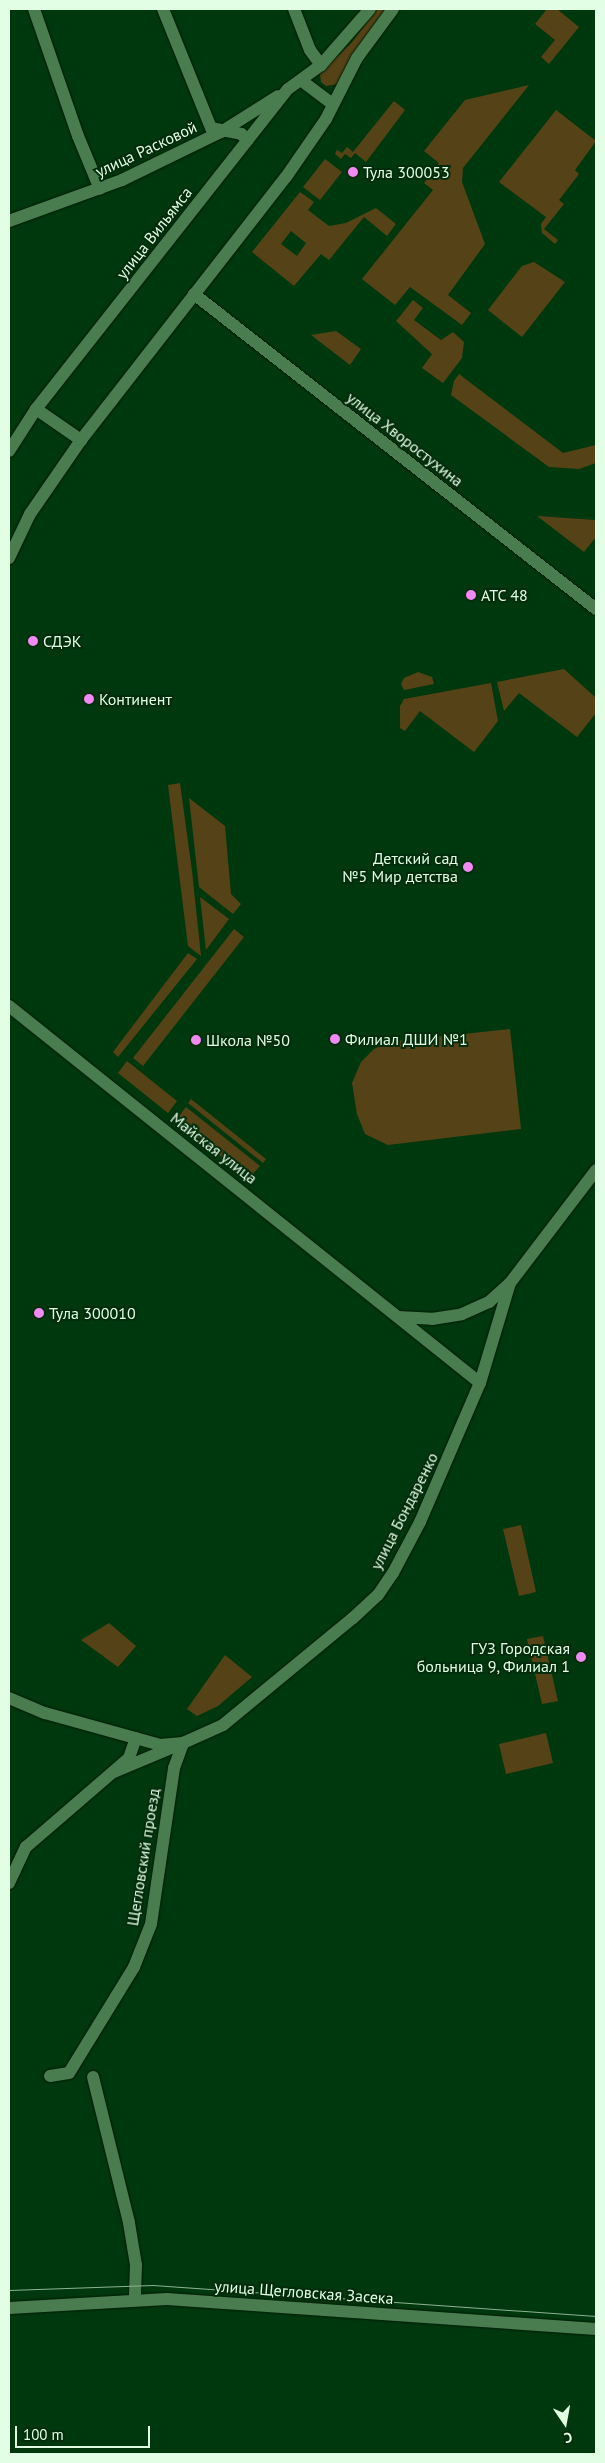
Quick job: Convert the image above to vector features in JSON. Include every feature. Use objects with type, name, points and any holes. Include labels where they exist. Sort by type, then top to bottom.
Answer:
[{"type":"street","points":[[34,9],[78,136],[100,189]]},
{"type":"street","points":[[163,9],[206,120],[211,128],[221,132],[241,134],[248,140]]},
{"type":"street","points":[[294,9],[310,50],[321,65]]},
{"type":"street","name":"улица Вильямса","points":[[9,451],[36,409],[288,89],[302,82],[321,65],[370,9]]},
{"type":"street","points":[[9,558],[30,514],[81,440],[286,177],[332,104],[357,58],[393,9]]},
{"type":"street","points":[[302,82],[332,104]]},
{"type":"street","name":"улица Расковой","points":[[9,221],[100,189],[221,132],[288,89]]},
{"type":"street","name":"улица Хворостухина","points":[[194,294],[596,609]]},
{"type":"street","points":[[36,409],[81,440]]},
{"type":"street","name":"Майская улица","points":[[9,1006],[480,1383]]},
{"type":"street","name":"улица Бондаренко","points":[[9,1698],[45,1713],[160,1745],[183,1743],[223,1725],[378,1595],[393,1573],[420,1522],[480,1383],[510,1283],[596,1170]]},
{"type":"street","points":[[398,1318],[432,1319],[462,1314],[489,1302],[510,1283]]},
{"type":"street","points":[[9,1883],[26,1847],[129,1758],[136,1738]]},
{"type":"street","points":[[114,1772],[183,1743]]},
{"type":"street","name":"Щегловский проезд","points":[[50,2076],[69,2073],[134,1967],[151,1924],[174,1768],[183,1743]]},
{"type":"street","points":[[93,2077],[129,2223],[136,2265],[135,2300]]},
{"type":"street","name":"улица Щегловская Засека","points":[[9,2308],[135,2300],[201,2301],[596,2329]]},
{"type":"shaded area","points":[[377,9],[387,9],[337,84],[326,86],[321,82],[320,74],[352,42]]},
{"type":"shaded area","points":[[547,9],[557,9],[579,27],[549,64],[541,57],[555,40],[535,24]]},
{"type":"shaded area","points":[[529,85],[463,168],[462,182],[485,244],[448,295],[471,313],[462,325],[410,287],[395,305],[362,279],[433,190],[424,183],[439,163],[424,151],[465,100]]},
{"type":"shaded area","points":[[394,101],[405,110],[366,162],[355,153],[351,158],[345,154],[341,159],[335,154],[337,150],[342,153],[347,147],[353,152]]},
{"type":"shaded area","points":[[556,110],[596,141],[575,170],[579,174],[559,200],[564,204],[544,229],[558,240],[555,244],[542,233],[541,224],[546,217],[499,182]]},
{"type":"shaded area","points":[[325,159],[342,172],[320,200],[303,187]]},
{"type":"shaded area","points":[[300,192],[314,202],[308,210],[329,226],[346,223],[376,208],[396,224],[387,236],[364,217],[329,260],[321,254],[294,286],[252,252]],"holes":[[[291,231],[306,243],[297,256],[281,244]]]},
{"type":"shaded area","points":[[534,262],[565,282],[522,337],[488,310],[522,266]]},
{"type":"shaded area","points":[[413,300],[423,308],[414,320],[441,340],[453,332],[464,342],[462,358],[443,383],[422,368],[432,354],[396,321]]},
{"type":"shaded area","points":[[336,331],[361,349],[350,365],[311,335]]},
{"type":"shaded area","points":[[459,374],[563,453],[596,445],[596,463],[579,469],[549,467],[451,395],[454,381]]},
{"type":"shaded area","points":[[537,516],[596,520],[596,537],[584,552]]},
{"type":"shaded area","points":[[564,669],[595,697],[596,713],[577,737],[519,693],[504,711],[497,682]]},
{"type":"shaded area","points":[[418,672],[432,677],[434,684],[404,690],[401,684],[404,678]]},
{"type":"shaded area","points":[[491,683],[498,721],[474,752],[420,711],[405,731],[400,728],[400,706],[404,699]]},
{"type":"shaded area","points":[[180,783],[201,956],[188,946],[168,785]]},
{"type":"shaded area","points":[[189,798],[225,826],[231,894],[241,904],[233,914],[199,887]]},
{"type":"shaded area","points":[[200,897],[229,919],[206,950]]},
{"type":"shaded area","points":[[234,929],[244,937],[143,1066],[133,1058]]},
{"type":"shaded area","points":[[188,953],[197,959],[118,1057],[113,1052]]},
{"type":"shaded area","points":[[510,1029],[521,1129],[388,1145],[365,1134],[357,1114],[352,1083],[361,1062],[374,1049],[389,1042]]},
{"type":"shaded area","points":[[127,1061],[177,1101],[168,1113],[118,1073]]},
{"type":"shaded area","points":[[191,1099],[266,1159],[263,1163],[188,1103]]},
{"type":"shaded area","points":[[186,1107],[260,1166],[249,1178],[175,1121]]},
{"type":"shaded area","points":[[521,1525],[536,1592],[519,1596],[503,1529]]},
{"type":"shaded area","points":[[109,1623],[136,1646],[118,1667],[81,1640]]},
{"type":"shaded area","points":[[543,1636],[558,1701],[542,1704],[527,1639]]},
{"type":"shaded area","points":[[225,1655],[252,1677],[218,1706],[197,1716],[187,1709]]},
{"type":"shaded area","points":[[546,1733],[553,1763],[506,1774],[499,1744]]},
{"type":"tram line","points":[[9,2290],[153,2285],[596,2316]]},
{"type":"place","name":"Тула 300053","points":[[353,172]]},
{"type":"place","name":"АТС 48","points":[[471,595]]},
{"type":"place","name":"СДЭК","points":[[33,641]]},
{"type":"place","name":"Континент","points":[[89,699]]},
{"type":"place","name":"Детский сад №5 Мир детства","points":[[468,867]]},
{"type":"place","name":"Филиал ДШИ №1","points":[[335,1039]]},
{"type":"place","name":"Школа №50","points":[[196,1040]]},
{"type":"place","name":"Тула 300010","points":[[39,1313]]},
{"type":"place","name":"ГУЗ Городская больница 9, Филиал 1","points":[[581,1657]]}]
